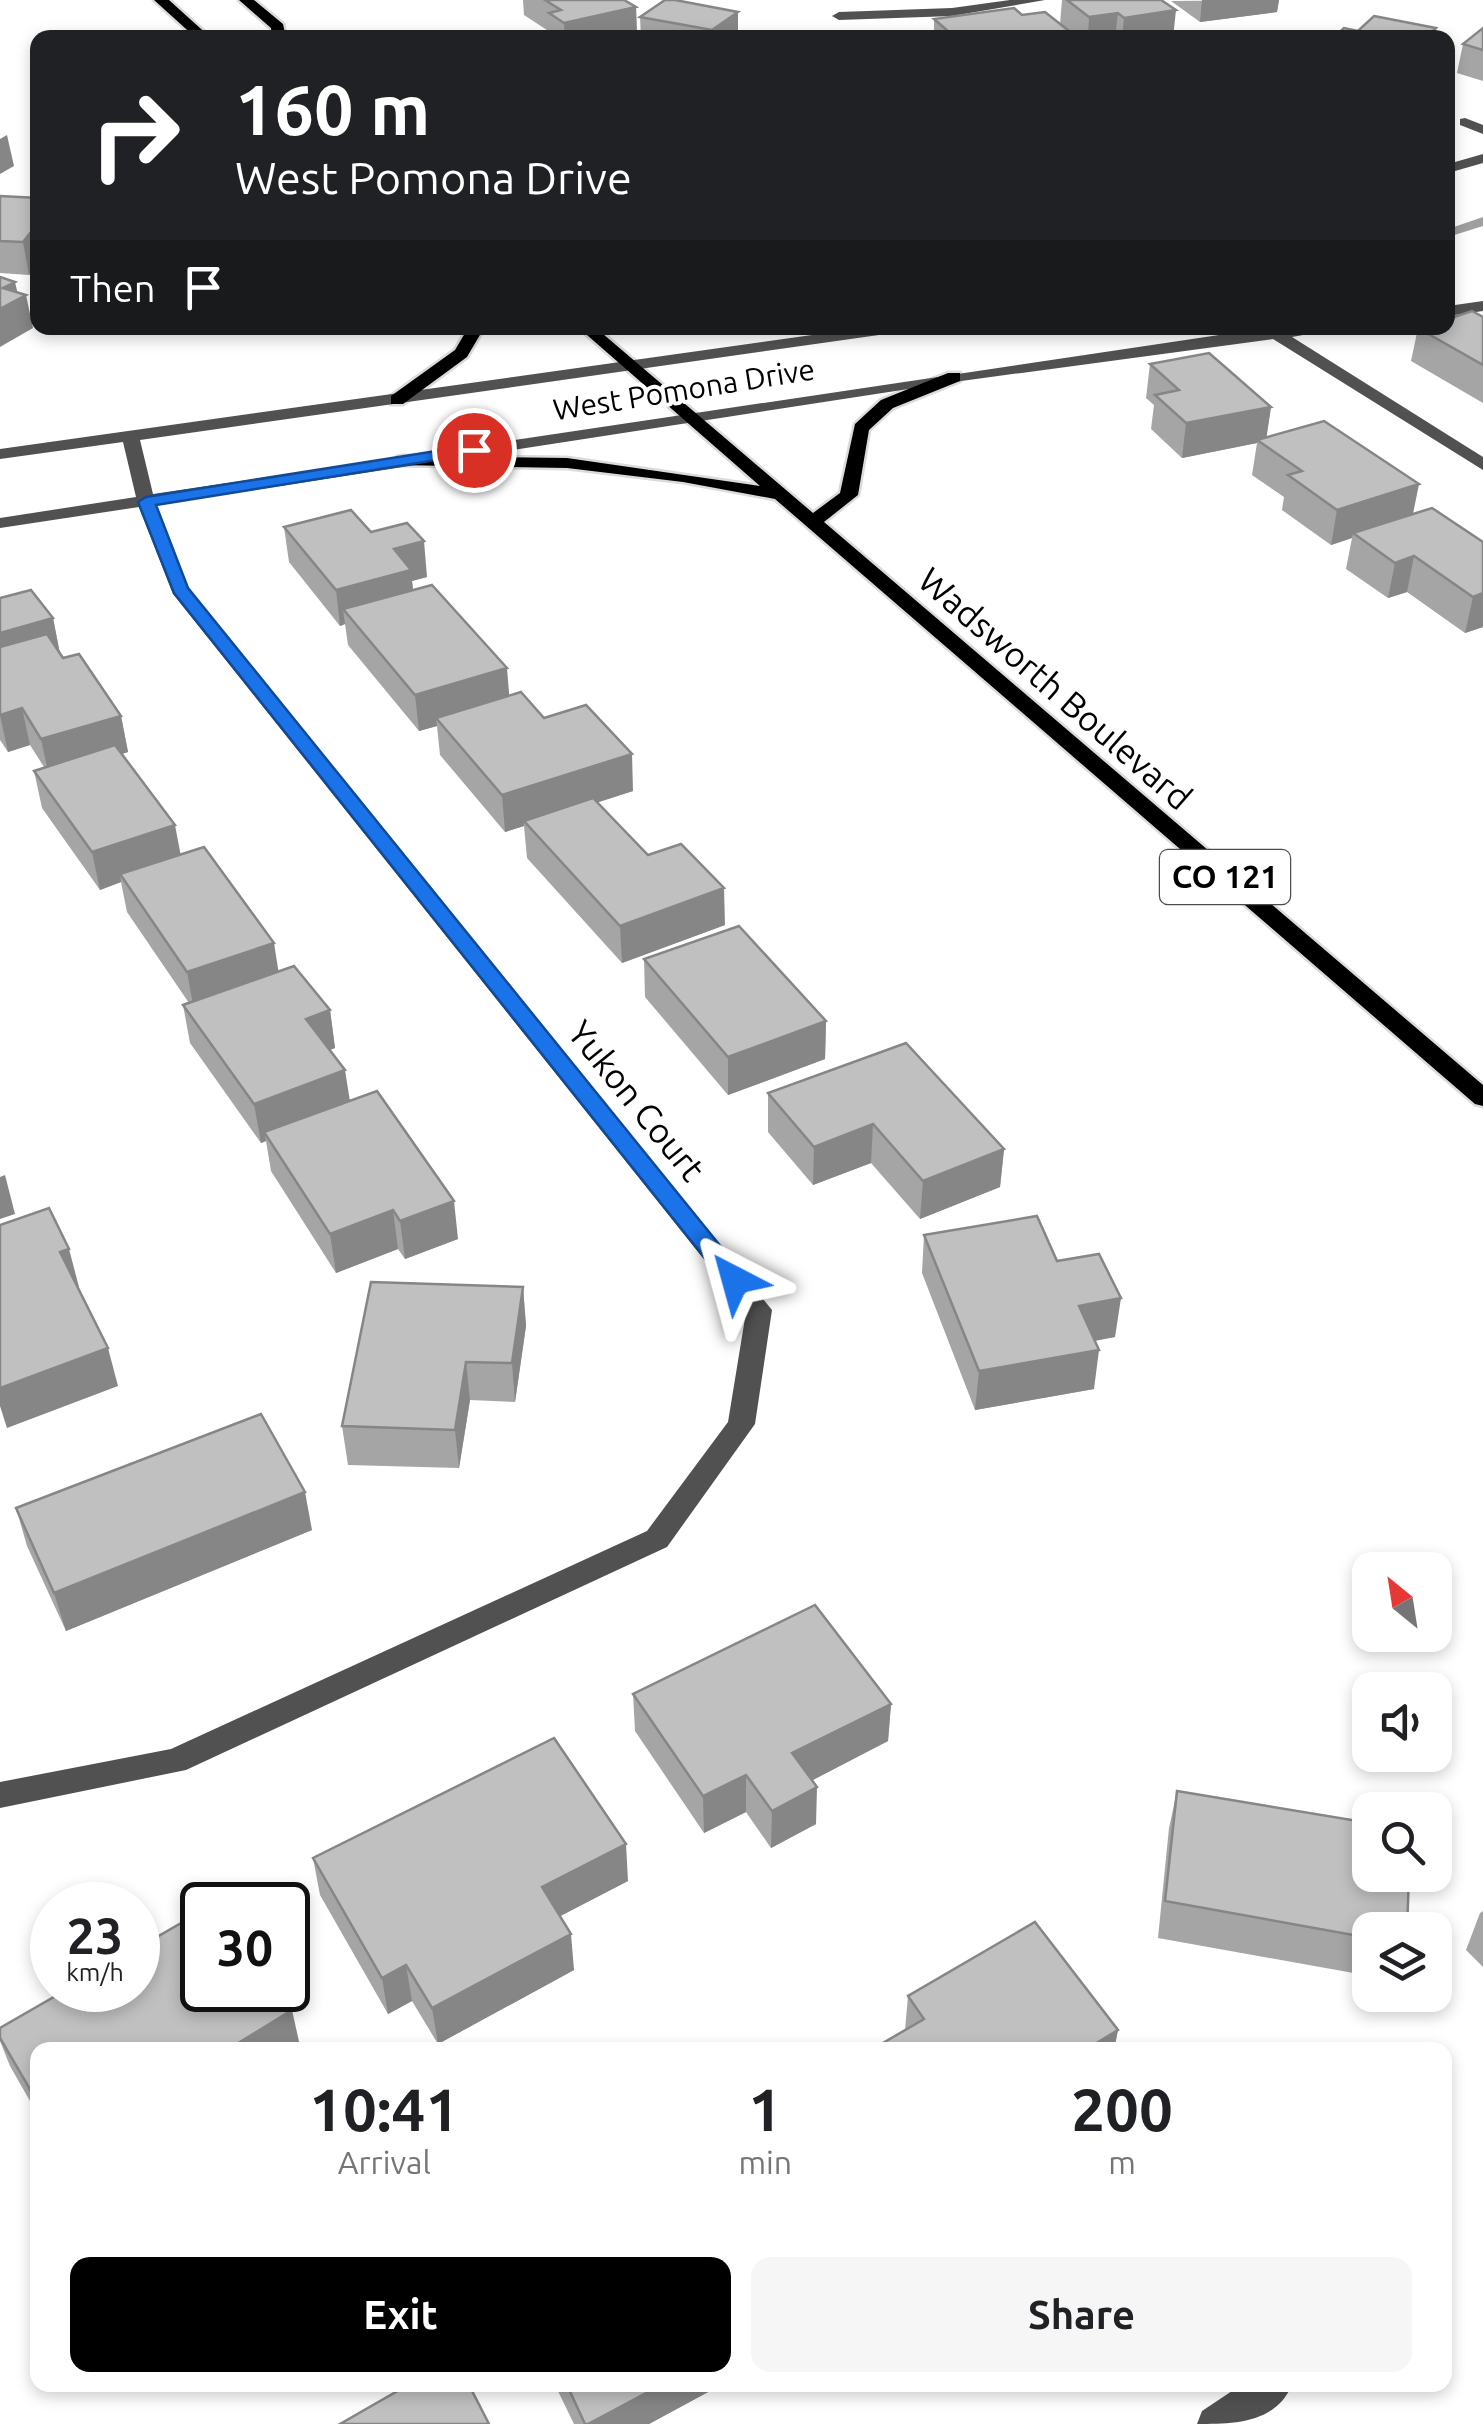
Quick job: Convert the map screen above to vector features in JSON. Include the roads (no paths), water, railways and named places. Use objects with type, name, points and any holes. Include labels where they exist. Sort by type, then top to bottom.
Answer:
[{"type":"main road","points":[[161,0],[196,30]]},
{"type":"main road","points":[[246,0],[279,30]]},
{"type":"main road","points":[[397,400],[462,354],[472,335]]},
{"type":"main road","name":"Wadsworth Boulevard","points":[[595,335],[1483,1098]]},
{"type":"main road","points":[[810,523],[850,494],[861,428],[887,404],[954,376]]},
{"type":"main road","points":[[403,461],[567,463],[683,477],[780,495]]},
{"type":"street","points":[[833,0],[842,21],[1038,0]]},
{"type":"street","points":[[1466,122],[1483,130]]},
{"type":"street","points":[[1455,166],[1483,158]]},
{"type":"street","points":[[1455,310],[1483,306]]},
{"type":"street","name":"West Pomona Drive","points":[[0,454],[843,335]]},
{"type":"street","name":"West Pomona Drive","points":[[0,523],[1236,335]]},
{"type":"street","points":[[1278,335],[1483,464]]},
{"type":"street","name":"Yukon Court","points":[[0,1796],[175,1761],[656,1538],[741,1424],[759,1310],[180,590],[146,502],[130,436]]},
{"type":"street","points":[[1215,2424],[1263,2392]]},
{"type":"waterway","points":[[1455,231],[1483,221]]}]
